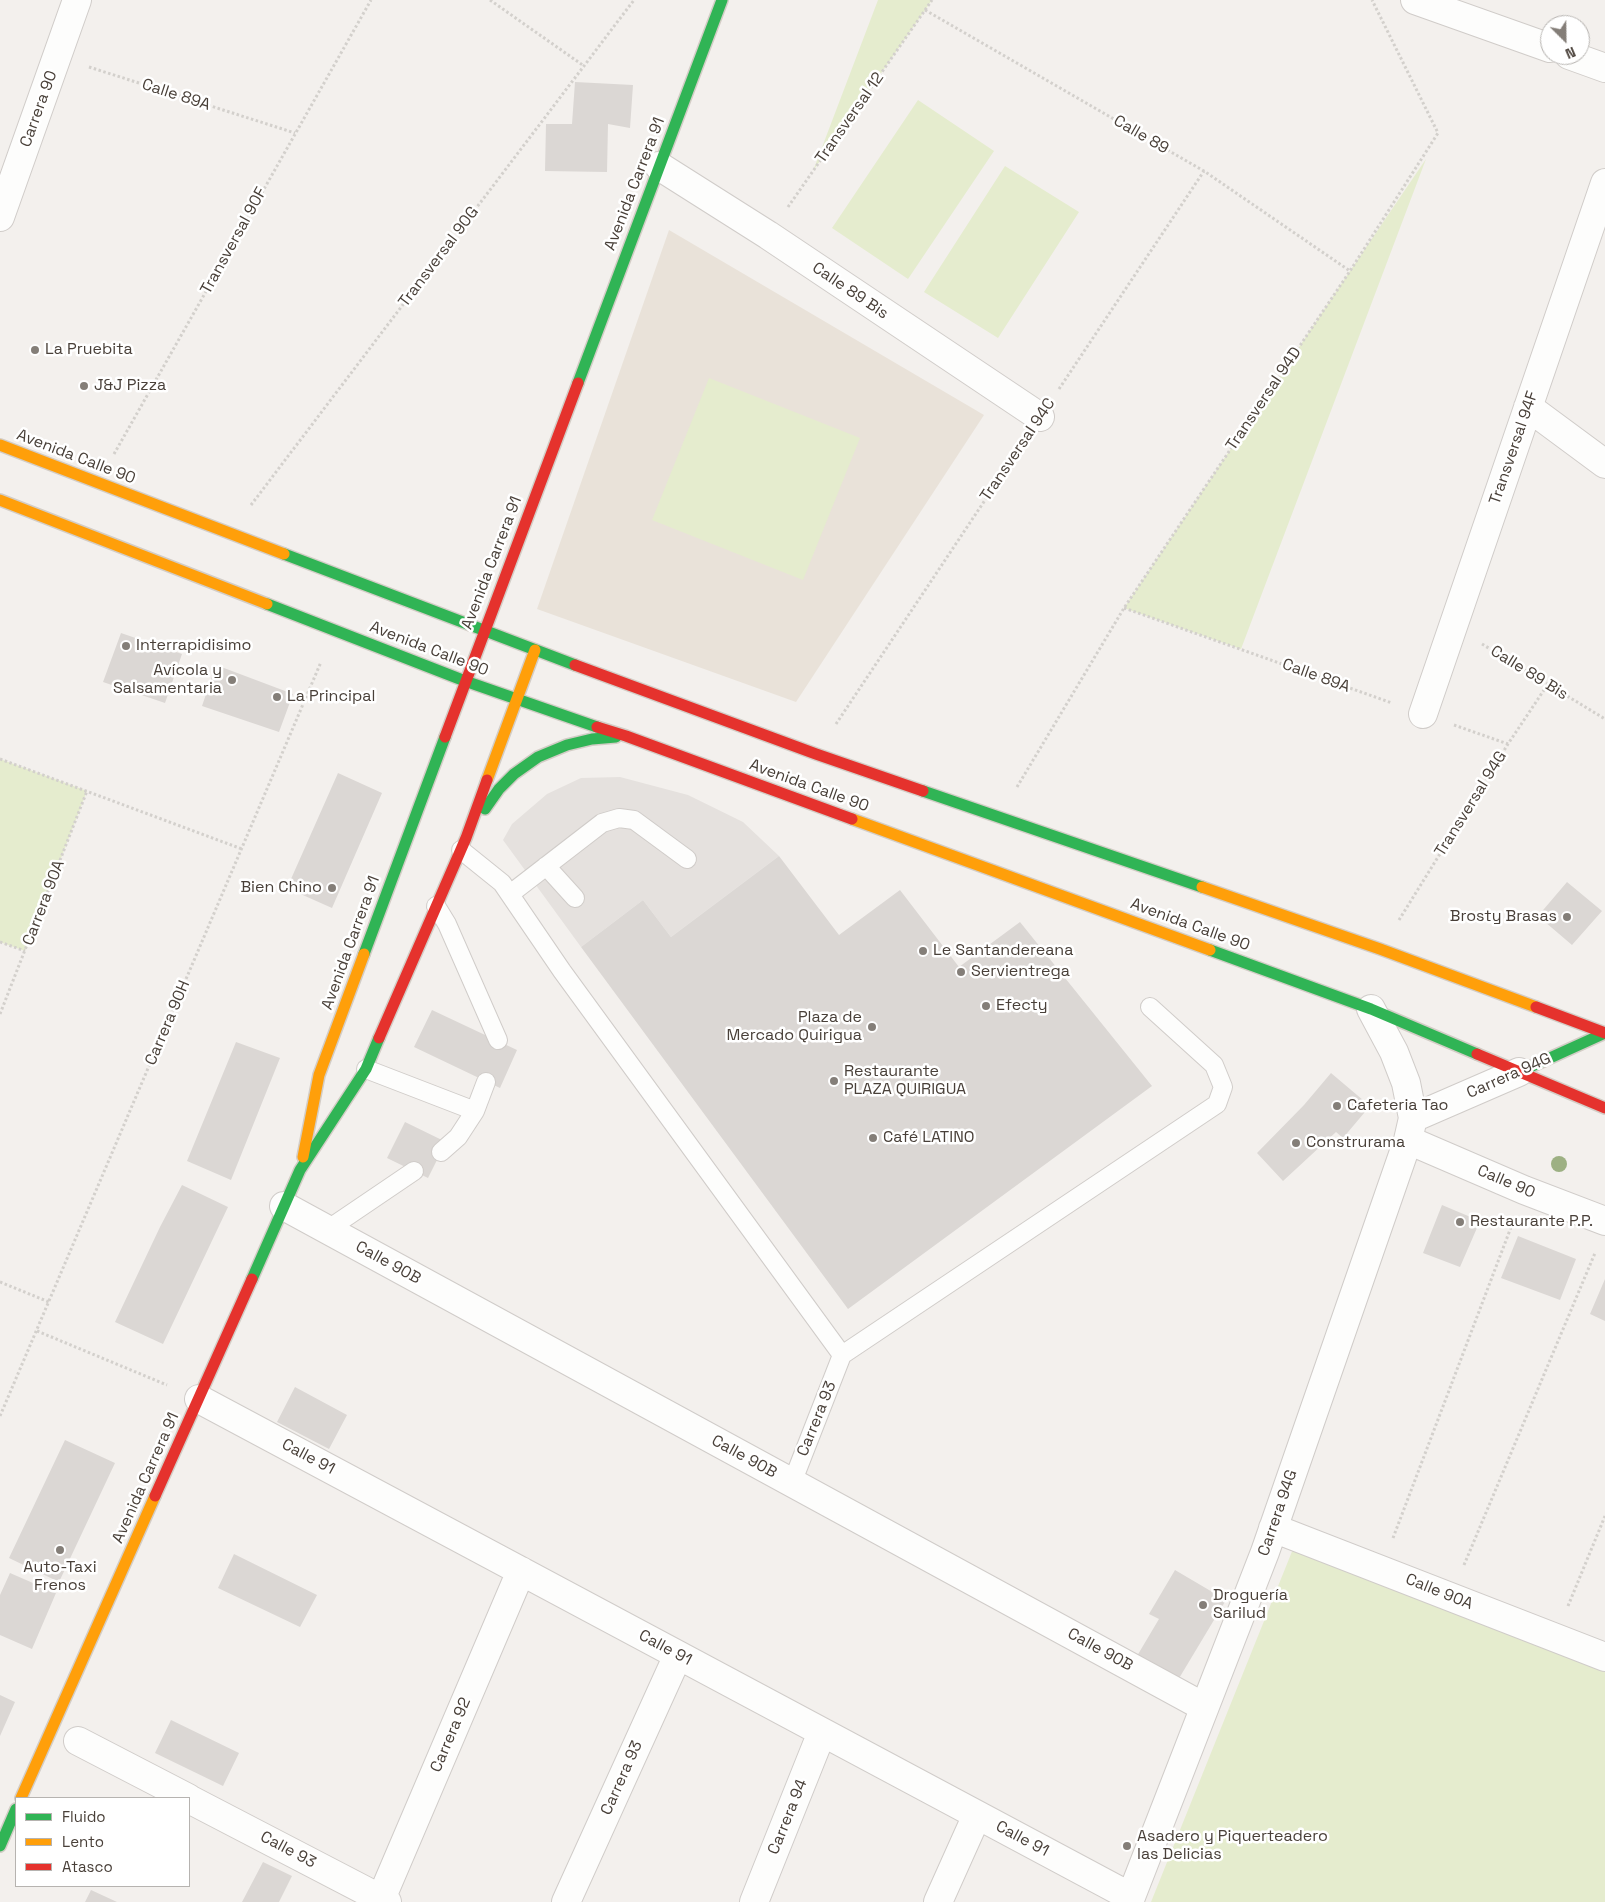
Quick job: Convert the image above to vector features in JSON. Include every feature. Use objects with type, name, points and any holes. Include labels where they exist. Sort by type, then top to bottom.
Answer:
[{"type":"main road","name":"Avenida Carrera 91","points":[[300,1170],[319,1074],[722,0]]},
{"type":"main road","name":"Avenida Calle 90","points":[[0,445],[484,631],[816,754],[1380,949],[1605,1033]]},
{"type":"main road","name":"Avenida Calle 90","points":[[0,500],[465,681],[567,718],[626,736],[1371,1009],[1605,1108]]},
{"type":"main road","name":"Avenida Carrera 91","points":[[21,1797],[200,1399],[300,1170],[366,1069],[464,844],[535,650]]},
{"type":"main road","points":[[464,844],[499,789],[514,774],[538,757],[566,745],[592,739],[626,736]]},
{"type":"main road","name":"Carrera 94G","points":[[1519,1072],[1605,1033]]},
{"type":"main road","points":[[0,1846],[15,1811]]},
{"type":"street","name":"Carrera 90","points":[[0,217],[77,0]]},
{"type":"street","points":[[1415,0],[1540,44]]},
{"type":"street","points":[[1590,63],[1605,68]]},
{"type":"street","name":"Calle 89 Bis","points":[[659,166],[768,235],[1040,418]]},
{"type":"street","name":"Transversal 94F","points":[[1422,714],[1605,183]]},
{"type":"street","points":[[1528,407],[1605,464]]},
{"type":"street","points":[[1371,1009],[1394,1052],[1406,1083],[1411,1129]]},
{"type":"street","name":"Carrera 94G","points":[[1130,1900],[1274,1528],[1411,1129],[1519,1072]]},
{"type":"street","name":"Calle 90","points":[[1411,1129],[1524,1190],[1605,1221]]},
{"type":"street","name":"Calle 90B","points":[[284,1206],[1204,1707]]},
{"type":"street","name":"Calle 91","points":[[200,1399],[977,1815],[1130,1900]]},
{"type":"street","name":"Calle 90A","points":[[1274,1528],[1605,1657]]},
{"type":"street","name":"Carrera 92","points":[[384,1901],[521,1571]]},
{"type":"street","name":"Carrera 93","points":[[566,1902],[678,1655]]},
{"type":"street","name":"Carrera 94","points":[[754,1902],[822,1732]]},
{"type":"street","name":"Calle 93","points":[[78,1741],[186,1797]]},
{"type":"street","name":"Calle 93","points":[[190,1799],[384,1901]]},
{"type":"street","points":[[938,1902],[977,1815]]},
{"type":"lane","points":[[510,894],[602,823],[619,818],[634,820],[687,859]]},
{"type":"lane","points":[[464,844],[502,883],[568,979],[842,1355],[1217,1104],[1223,1087],[1214,1065],[1150,1007]]},
{"type":"lane","points":[[546,866],[575,898]]},
{"type":"lane","points":[[436,906],[448,924],[498,1040]]},
{"type":"lane","points":[[366,1069],[475,1111]]},
{"type":"lane","points":[[441,1152],[458,1137],[475,1111],[486,1082]]},
{"type":"lane","points":[[327,1230],[414,1171]]},
{"type":"lane","name":"Carrera 93","points":[[792,1483],[842,1355]]},
{"type":"path","name":"Transversal 90F","points":[[95,482],[109,462],[371,0]]},
{"type":"path","points":[[490,0],[584,66]]},
{"type":"path","name":"Transversal 90G","points":[[251,506],[634,0]]},
{"type":"path","name":"Transversal 12","points":[[768,235],[932,0]]},
{"type":"path","name":"Transversal 94D","points":[[1014,792],[1124,608],[1350,271],[1438,133],[1372,0]]},
{"type":"path","name":"Calle 89","points":[[925,10],[1204,170],[1350,271]]},
{"type":"path","name":"Calle 89A","points":[[57,57],[295,133]]},
{"type":"path","name":"Transversal 94C","points":[[833,729],[1204,170]]},
{"type":"path","name":"Calle 89A","points":[[1124,608],[1508,744]]},
{"type":"path","name":"Calle 89 Bis","points":[[1453,626],[1605,720]]},
{"type":"path","name":"Carrera 90H","points":[[0,1416],[334,630]]},
{"type":"path","name":"Transversal 94G","points":[[1396,926],[1508,744],[1548,684]]},
{"type":"path","points":[[0,759],[242,849]]},
{"type":"path","name":"Carrera 90A","points":[[0,1014],[87,792]]},
{"type":"path","points":[[0,942],[25,951]]},
{"type":"path","points":[[1381,1569],[1513,1222]]},
{"type":"path","points":[[1450,1597],[1596,1252]]},
{"type":"path","points":[[0,1282],[49,1302]]},
{"type":"path","points":[[37,1330],[172,1388]]},
{"type":"path","points":[[0,1404],[4,1406]]},
{"type":"path","points":[[1555,1638],[1605,1516]]},
{"type":"shaded area","points":[[669,230],[984,415],[796,702],[537,609]]},
{"type":"shaded area","points":[[620,777],[688,795],[743,822],[779,856],[671,937],[643,900],[581,947],[503,840],[512,824],[547,794],[581,778]]},
{"type":"green space","points":[[878,0],[932,0],[813,171]]},
{"type":"green space","points":[[918,100],[994,151],[908,279],[832,228]]},
{"type":"green space","points":[[1426,159],[1241,649],[1124,608],[1350,271]]},
{"type":"green space","points":[[1005,166],[1079,212],[998,338],[924,292]]},
{"type":"green space","points":[[709,378],[860,438],[803,580],[652,520]]},
{"type":"green space","points":[[0,759],[87,791],[25,951],[0,942]]},
{"type":"green space","points":[[1293,1549],[1605,1672],[1605,1902],[1151,1902]]},
{"type":"building","points":[[575,82],[633,85],[630,128],[608,124],[607,172],[545,171],[546,124],[572,124]]},
{"type":"building","points":[[121,633],[182,654],[165,703],[103,682]]},
{"type":"building","points":[[216,665],[293,694],[279,732],[202,706]]},
{"type":"building","points":[[338,773],[382,793],[332,908],[287,888]]},
{"type":"building","name":"Plaza de Mercado Quirigua","points":[[779,856],[839,935],[900,890],[959,967],[1020,922],[1152,1086],[848,1309],[581,947],[643,900],[671,937]]},
{"type":"building","points":[[1567,882],[1602,911],[1572,945],[1538,916]]},
{"type":"building","points":[[432,1010],[517,1050],[500,1088],[414,1047]]},
{"type":"building","points":[[236,1042],[280,1058],[231,1180],[187,1161]]},
{"type":"building","points":[[1331,1073],[1370,1106],[1343,1138],[1336,1132],[1283,1181],[1257,1153],[1304,1105]]},
{"type":"building","points":[[405,1122],[446,1142],[428,1178],[387,1158]]},
{"type":"building","points":[[182,1185],[228,1207],[163,1344],[115,1322]]},
{"type":"building","points":[[1442,1205],[1480,1221],[1460,1267],[1423,1253]]},
{"type":"building","points":[[1518,1236],[1576,1259],[1560,1300],[1501,1278]]},
{"type":"building","points":[[1605,1279],[1605,1321],[1590,1314]]},
{"type":"building","points":[[295,1387],[347,1415],[329,1449],[277,1422]]},
{"type":"building","points":[[65,1440],[115,1463],[59,1582],[9,1558]]},
{"type":"building","points":[[234,1554],[317,1595],[300,1627],[218,1588]]},
{"type":"building","points":[[1175,1570],[1226,1600],[1178,1680],[1137,1656],[1159,1619],[1149,1614]]},
{"type":"building","points":[[10,1573],[56,1593],[32,1649],[0,1635],[0,1595]]},
{"type":"building","points":[[0,1695],[15,1702],[0,1736]]},
{"type":"building","points":[[171,1720],[239,1753],[223,1786],[155,1753]]},
{"type":"building","points":[[263,1862],[292,1876],[279,1902],[242,1902]]},
{"type":"building","points":[[91,1890],[117,1902],[85,1902]]},
{"type":"traffic: fast","points":[[578,383],[722,0]]},
{"type":"traffic: fast","points":[[284,554],[575,665]]},
{"type":"traffic: fast","points":[[267,604],[465,681],[597,727]]},
{"type":"traffic: fast","points":[[364,954],[445,737]]},
{"type":"traffic: fast","points":[[485,809],[499,789],[514,774],[538,757],[567,745],[592,739],[616,737]]},
{"type":"traffic: fast","points":[[923,791],[1202,887]]},
{"type":"traffic: fast","points":[[1210,950],[1371,1009],[1477,1054]]},
{"type":"traffic: fast","points":[[1519,1072],[1605,1033]]},
{"type":"traffic: fast","points":[[252,1279],[300,1170],[366,1069],[379,1038]]},
{"type":"traffic: fast","points":[[0,1846],[15,1811]]},
{"type":"traffic: slow","points":[[0,445],[284,554]]},
{"type":"traffic: slow","points":[[0,500],[267,604]]},
{"type":"traffic: slow","points":[[487,780],[535,650]]},
{"type":"traffic: slow","points":[[852,819],[1210,950]]},
{"type":"traffic: slow","points":[[1202,887],[1380,949],[1536,1007]]},
{"type":"traffic: slow","points":[[303,1157],[319,1075],[364,954]]},
{"type":"traffic: slow","points":[[21,1797],[155,1496]]},
{"type":"traffic: jam","points":[[445,737],[578,383]]},
{"type":"traffic: jam","points":[[575,665],[816,754],[923,791]]},
{"type":"traffic: jam","points":[[597,727],[852,819]]},
{"type":"traffic: jam","points":[[379,1038],[466,838],[487,780]]},
{"type":"traffic: jam","points":[[1536,1007],[1605,1033]]},
{"type":"traffic: jam","points":[[1477,1054],[1605,1108]]},
{"type":"traffic: jam","points":[[155,1496],[252,1279]]},
{"type":"place","name":"La Pruebita","points":[[35,350]]},
{"type":"place","name":"J&J Pizza","points":[[84,386]]},
{"type":"place","name":"Interrapidisimo","points":[[126,646]]},
{"type":"place","name":"Avícola y Salsamentaria","points":[[232,680]]},
{"type":"place","name":"La Principal","points":[[277,697]]},
{"type":"place","name":"Bien Chino","points":[[332,888]]},
{"type":"place","name":"Brosty Brasas","points":[[1567,917]]},
{"type":"place","name":"Le Santandereana","points":[[923,951]]},
{"type":"place","name":"Servientrega","points":[[961,972]]},
{"type":"place","name":"Efecty","points":[[986,1006]]},
{"type":"place","name":"Plaza de Mercado Quirigua","points":[[872,1027]]},
{"type":"place","name":"Restaurante PLAZA QUIRIGUA","points":[[834,1081]]},
{"type":"place","name":"Cafeteria Tao","points":[[1337,1106]]},
{"type":"place","name":"Café LATINO","points":[[873,1138]]},
{"type":"place","name":"Construrama","points":[[1296,1143]]},
{"type":"place","name":"Restaurante P.P.","points":[[1460,1222]]},
{"type":"place","name":"Auto-Taxi Frenos","points":[[60,1550]]},
{"type":"place","name":"Droguería Sarilud","points":[[1203,1605]]},
{"type":"place","name":"Asadero y Piquerteadero las Delicias","points":[[1127,1846]]}]
